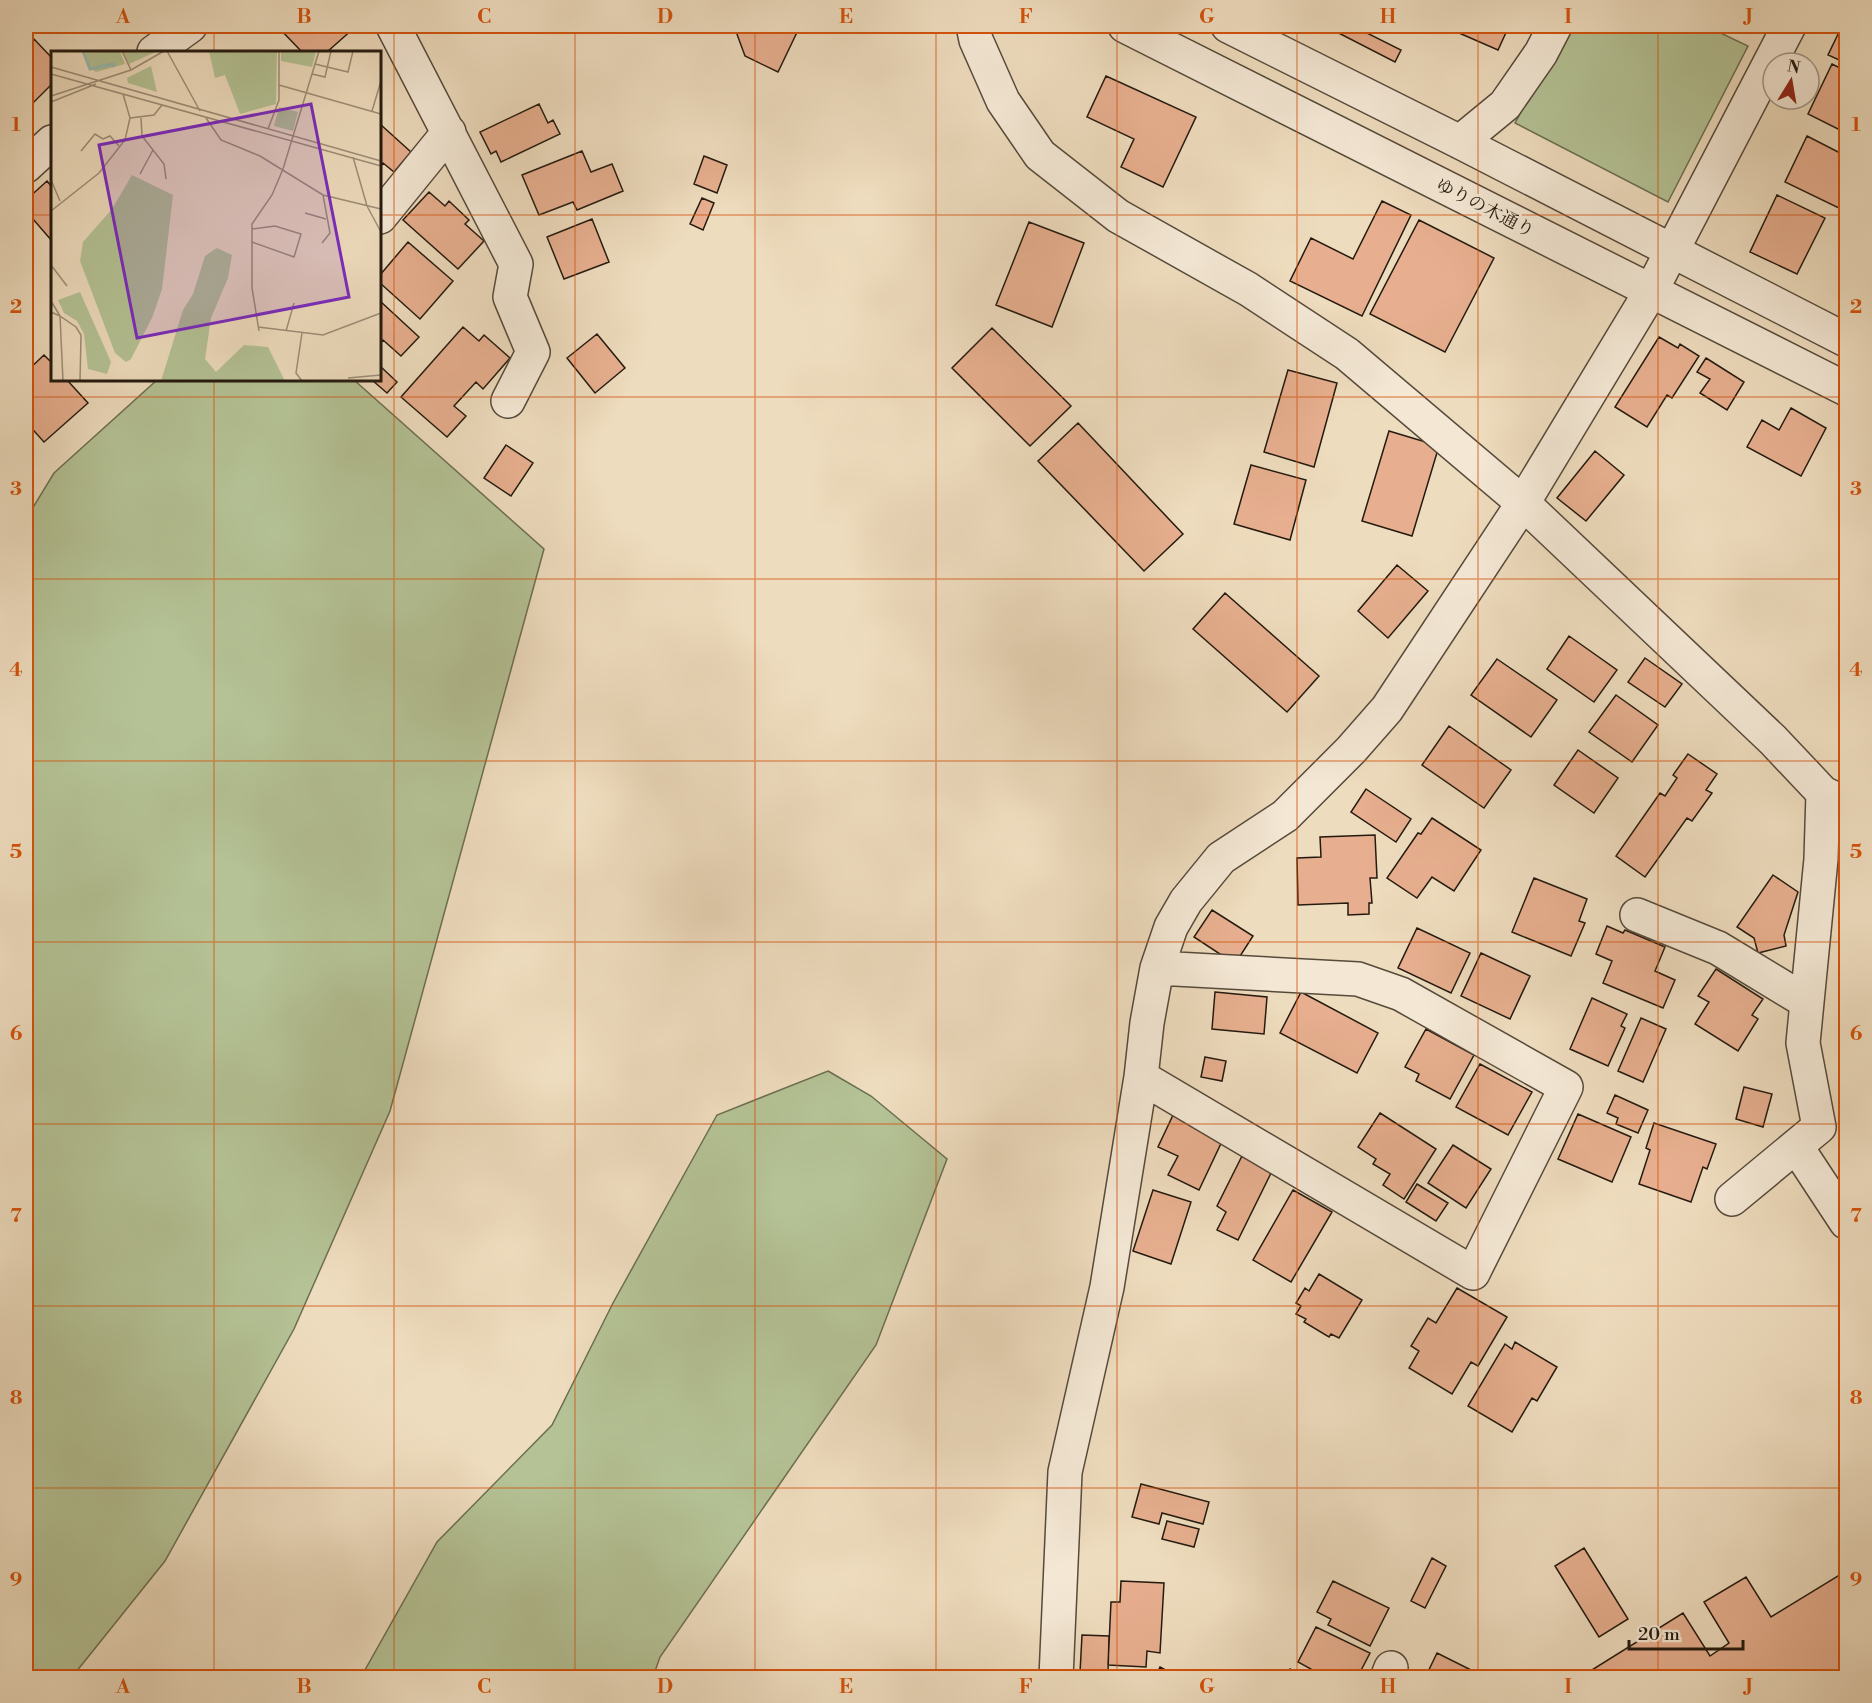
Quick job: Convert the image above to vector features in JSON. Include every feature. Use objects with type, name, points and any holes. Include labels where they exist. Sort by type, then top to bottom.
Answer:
[{"type":"street","points":[[393,26],[516,264],[510,297],[533,352],[508,401]]},
{"type":"street","points":[[973,26],[976,40],[1003,101],[1041,155],[1118,216],[1248,289],[1347,354],[1523,503],[1835,798],[1821,859],[1803,1043],[1819,1127],[1732,1199]]},
{"type":"street","name":"ゆりの木通り","points":[[1125,26],[1846,389]]},
{"type":"street","points":[[1228,26],[1846,340]]},
{"type":"street","points":[[1460,142],[1505,105],[1541,53],[1555,26]]},
{"type":"street","points":[[1056,1677],[1065,1472],[1107,1287],[1157,968],[1171,927],[1186,901],[1221,858],[1285,816],[1387,710],[1523,503],[1651,291],[1789,26]]},
{"type":"street","points":[[381,216],[449,132]]},
{"type":"street","points":[[26,166],[51,143]]},
{"type":"street","points":[[1637,915],[1718,948],[1807,1002]]},
{"type":"street","points":[[1141,1077],[1473,1273],[1566,1087],[1401,994],[1358,980],[1157,968]]},
{"type":"street","points":[[1796,1146],[1846,1222]]},
{"type":"green space","points":[[1568,26],[1706,26],[1748,46],[1668,202],[1515,123]]},
{"type":"green space","points":[[156,381],[355,381],[544,549],[390,1111],[294,1329],[165,1561],[72,1677],[26,1677],[26,519],[54,473]]},
{"type":"green space","points":[[828,1071],[871,1096],[947,1159],[876,1345],[660,1657],[653,1677],[361,1677],[437,1542],[552,1425],[613,1303],[717,1115]]},
{"type":"building","points":[[277,26],[352,26],[354,28],[328,51],[301,51]]},
{"type":"building","points":[[734,26],[800,26],[778,72],[745,56]]},
{"type":"building","points":[[1325,26],[1353,26],[1401,50],[1395,62]]},
{"type":"building","points":[[1443,26],[1509,26],[1498,50]]},
{"type":"building","points":[[1841,28],[1846,31],[1846,63],[1828,55]]},
{"type":"building","points":[[34,39],[51,57],[51,85],[30,106],[26,101],[26,48]]},
{"type":"building","points":[[1832,64],[1846,71],[1846,133],[1808,114],[1809,111],[1821,111],[1821,87]]},
{"type":"building","points":[[1106,76],[1196,117],[1163,187],[1121,167],[1134,139],[1087,117]]},
{"type":"building","points":[[539,104],[548,123],[553,120],[560,134],[501,162],[496,151],[491,154],[480,132]]},
{"type":"building","points":[[381,125],[411,152],[394,172],[383,163],[381,166]]},
{"type":"building","points":[[1807,136],[1846,156],[1845,211],[1785,182]]},
{"type":"building","points":[[582,151],[591,172],[612,164],[623,191],[577,210],[573,202],[539,215],[522,175]]},
{"type":"building","points":[[704,156],[727,165],[717,193],[694,184]]},
{"type":"building","points":[[47,181],[51,186],[51,240],[26,211],[26,200]]},
{"type":"building","points":[[429,192],[445,206],[449,201],[469,220],[465,224],[484,241],[458,269],[403,220]]},
{"type":"building","points":[[1777,195],[1825,218],[1797,274],[1750,252]]},
{"type":"building","points":[[702,198],[714,203],[703,230],[690,224]]},
{"type":"building","points":[[1382,201],[1411,215],[1362,316],[1290,281],[1311,238],[1353,259]]},
{"type":"building","points":[[592,219],[609,262],[564,279],[547,237]]},
{"type":"building","points":[[1419,220],[1494,258],[1445,352],[1370,314]]},
{"type":"building","points":[[1029,222],[1084,243],[1052,327],[996,305]]},
{"type":"building","points":[[408,242],[453,281],[420,319],[381,284],[381,274]]},
{"type":"building","points":[[381,302],[419,337],[401,356],[383,340],[381,343]]},
{"type":"building","points":[[463,327],[479,341],[484,335],[510,358],[483,389],[476,382],[454,406],[466,416],[447,437],[401,397]]},
{"type":"building","points":[[992,328],[1071,406],[1030,446],[952,368]]},
{"type":"building","points":[[597,334],[625,368],[595,393],[567,358]]},
{"type":"building","points":[[1659,337],[1678,348],[1680,344],[1699,356],[1672,398],[1667,395],[1647,427],[1615,407]]},
{"type":"building","points":[[44,355],[51,362],[51,381],[68,381],[88,403],[44,442],[26,422],[26,372]]},
{"type":"building","points":[[1706,358],[1744,382],[1727,410],[1700,393],[1710,379],[1697,372]]},
{"type":"building","points":[[381,367],[397,382],[387,393],[373,381],[381,381]]},
{"type":"building","points":[[1288,370],[1337,383],[1314,467],[1264,452]]},
{"type":"building","points":[[1791,408],[1826,428],[1801,476],[1747,447],[1762,420],[1779,430]]},
{"type":"building","points":[[1078,423],[1183,534],[1144,571],[1038,461]]},
{"type":"building","points":[[1389,431],[1439,446],[1412,536],[1362,521]]},
{"type":"building","points":[[506,445],[533,463],[511,496],[484,478]]},
{"type":"building","points":[[1595,451],[1624,475],[1586,521],[1557,498]]},
{"type":"building","points":[[1251,465],[1306,480],[1290,540],[1234,524]]},
{"type":"building","points":[[1397,565],[1428,591],[1388,638],[1358,611]]},
{"type":"building","points":[[1225,593],[1319,676],[1287,712],[1193,629]]},
{"type":"building","points":[[1569,636],[1617,670],[1594,702],[1547,669]]},
{"type":"building","points":[[1645,658],[1682,684],[1665,707],[1628,682]]},
{"type":"building","points":[[1497,659],[1557,700],[1531,737],[1471,695]]},
{"type":"building","points":[[1616,695],[1658,725],[1632,762],[1589,732]]},
{"type":"building","points":[[1449,726],[1511,770],[1484,808],[1422,765]]},
{"type":"building","points":[[1578,750],[1618,778],[1594,813],[1554,785]]},
{"type":"building","points":[[1688,754],[1717,774],[1706,790],[1712,793],[1692,821],[1687,818],[1645,877],[1616,856],[1660,793],[1665,796],[1677,778],[1673,775]]},
{"type":"building","points":[[1366,789],[1411,819],[1396,842],[1351,812]]},
{"type":"building","points":[[1432,818],[1481,850],[1454,891],[1432,877],[1417,898],[1387,878],[1418,833],[1421,834]]},
{"type":"building","points":[[1375,835],[1377,878],[1370,878],[1372,903],[1369,903],[1369,914],[1348,915],[1348,903],[1298,905],[1297,858],[1321,857],[1320,837]]},
{"type":"building","points":[[1773,875],[1798,892],[1784,935],[1786,946],[1758,953],[1754,938],[1737,927]]},
{"type":"building","points":[[1534,878],[1587,899],[1579,921],[1585,923],[1571,956],[1512,932]]},
{"type":"building","points":[[1212,910],[1253,936],[1235,964],[1194,937]]},
{"type":"building","points":[[1607,926],[1623,933],[1625,930],[1665,947],[1655,971],[1675,980],[1663,1008],[1603,983],[1612,961],[1596,954]]},
{"type":"building","points":[[1417,928],[1470,953],[1451,993],[1398,968]]},
{"type":"building","points":[[1481,953],[1530,976],[1510,1019],[1461,996]]},
{"type":"building","points":[[1716,969],[1763,999],[1752,1015],[1758,1019],[1738,1051],[1695,1024],[1709,1002],[1698,996]]},
{"type":"building","points":[[1215,992],[1267,997],[1264,1034],[1212,1029]]},
{"type":"building","points":[[1301,992],[1378,1033],[1357,1073],[1280,1033]]},
{"type":"building","points":[[1592,998],[1627,1014],[1621,1026],[1625,1028],[1608,1066],[1570,1049]]},
{"type":"building","points":[[1641,1018],[1666,1029],[1643,1082],[1618,1071]]},
{"type":"building","points":[[1426,1029],[1474,1055],[1450,1099],[1416,1081],[1419,1074],[1405,1067]]},
{"type":"building","points":[[1205,1057],[1226,1061],[1222,1081],[1201,1077]]},
{"type":"building","points":[[1480,1064],[1532,1092],[1508,1135],[1456,1107]]},
{"type":"building","points":[[1744,1087],[1772,1094],[1763,1127],[1736,1119]]},
{"type":"building","points":[[1615,1095],[1648,1110],[1638,1133],[1616,1124],[1618,1118],[1607,1113]]},
{"type":"building","points":[[1174,1113],[1224,1137],[1199,1190],[1168,1175],[1178,1156],[1158,1147]]},
{"type":"building","points":[[1380,1113],[1436,1149],[1404,1199],[1383,1185],[1390,1174],[1373,1164],[1376,1159],[1358,1147]]},
{"type":"building","points":[[1578,1114],[1631,1137],[1612,1182],[1558,1159]]},
{"type":"building","points":[[1654,1123],[1716,1144],[1707,1169],[1703,1167],[1691,1202],[1639,1184],[1650,1150],[1646,1148]]},
{"type":"building","points":[[1453,1145],[1491,1169],[1466,1208],[1428,1183]]},
{"type":"building","points":[[1242,1156],[1272,1171],[1238,1240],[1217,1230],[1226,1212],[1217,1206]]},
{"type":"building","points":[[1417,1184],[1448,1203],[1436,1221],[1406,1202]]},
{"type":"building","points":[[1153,1190],[1191,1202],[1171,1264],[1133,1251]]},
{"type":"building","points":[[1293,1190],[1332,1212],[1291,1282],[1253,1260]]},
{"type":"building","points":[[1319,1274],[1362,1300],[1339,1338],[1331,1334],[1329,1337],[1304,1322],[1306,1319],[1296,1314],[1301,1306],[1296,1303],[1305,1288],[1309,1291]]},
{"type":"building","points":[[1457,1288],[1507,1317],[1478,1366],[1471,1362],[1452,1394],[1409,1368],[1419,1351],[1411,1346],[1428,1318],[1436,1323]]},
{"type":"building","points":[[1515,1342],[1557,1367],[1537,1401],[1532,1398],[1512,1432],[1468,1406],[1505,1344],[1512,1349]]},
{"type":"building","points":[[1141,1484],[1209,1502],[1203,1524],[1162,1513],[1159,1524],[1132,1517]]},
{"type":"building","points":[[1167,1521],[1199,1529],[1194,1547],[1162,1539]]},
{"type":"building","points":[[1584,1548],[1628,1619],[1599,1637],[1555,1566]]},
{"type":"building","points":[[1432,1558],[1446,1566],[1425,1608],[1411,1601]]},
{"type":"building","points":[[1846,1571],[1846,1678],[1579,1678],[1683,1613],[1710,1656],[1729,1643],[1704,1602],[1746,1577],[1771,1617]]},
{"type":"building","points":[[1121,1581],[1164,1583],[1160,1653],[1147,1651],[1146,1667],[1108,1665],[1111,1602],[1120,1602]]},
{"type":"building","points":[[1333,1581],[1389,1608],[1370,1646],[1328,1625],[1331,1619],[1317,1612]]},
{"type":"building","points":[[1316,1627],[1370,1653],[1357,1678],[1327,1678],[1298,1662]]},
{"type":"building","points":[[1082,1635],[1109,1636],[1108,1673],[1080,1673]]},
{"type":"building","points":[[1437,1653],[1487,1678],[1425,1678]]},
{"type":"building","points":[[1160,1667],[1180,1678],[1155,1678]]},
{"type":"building","points":[[1290,1669],[1307,1678],[1285,1678]]}]
